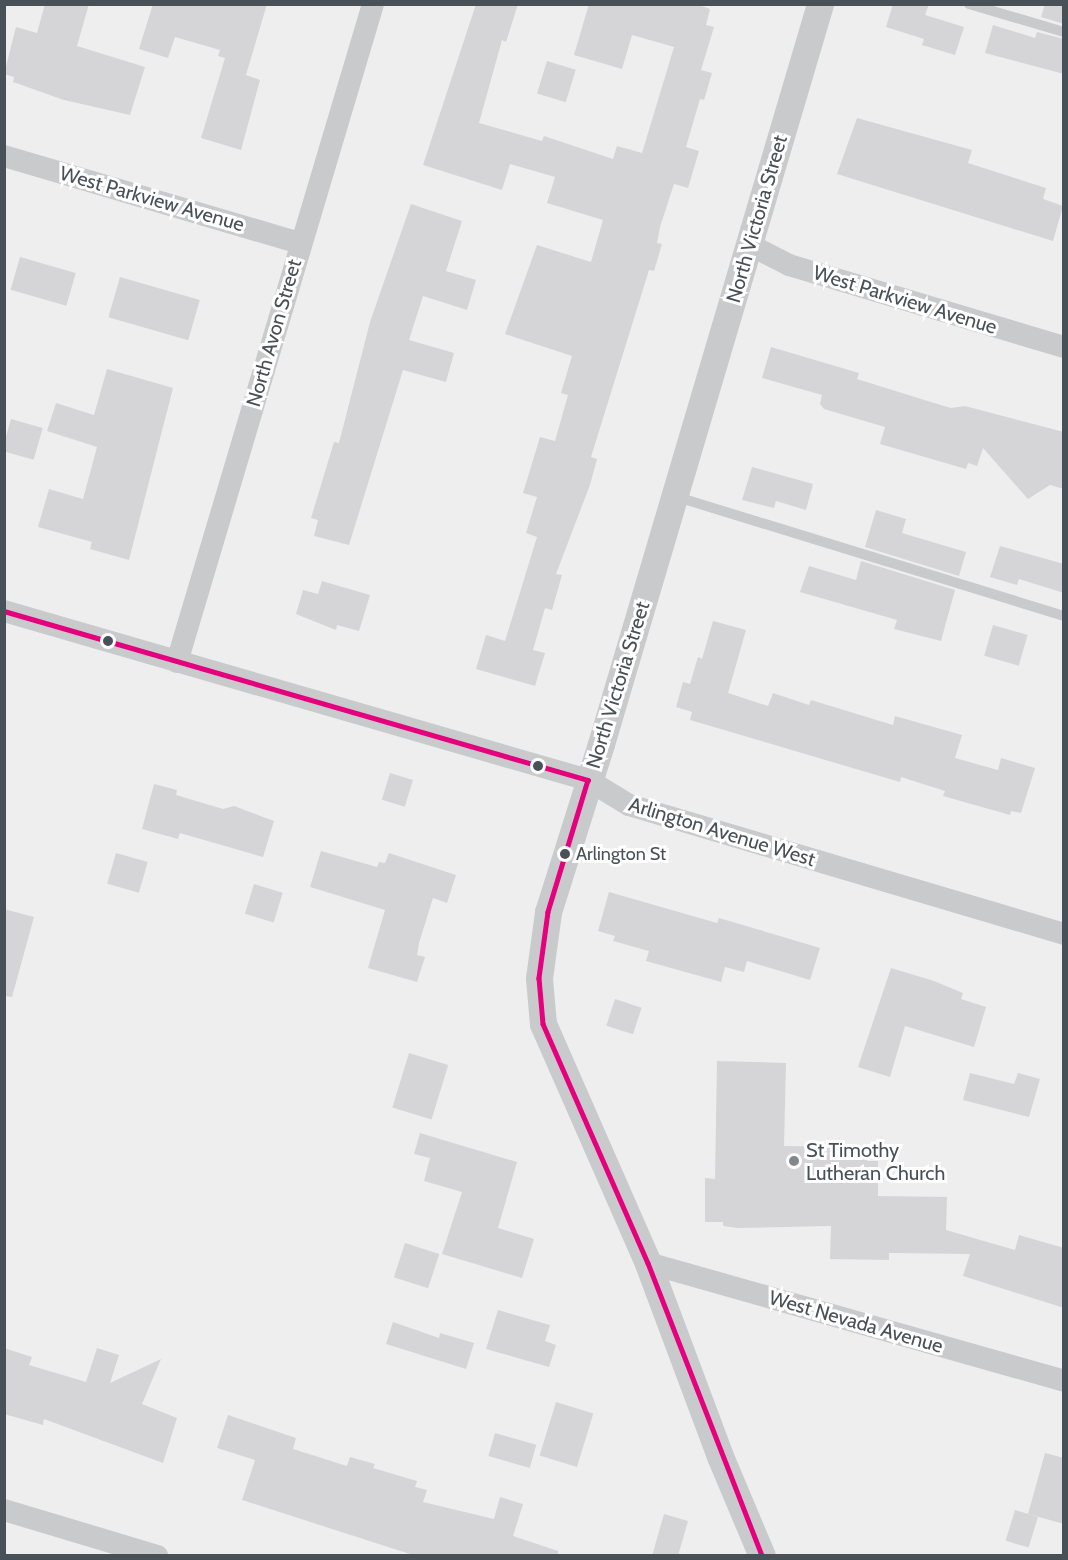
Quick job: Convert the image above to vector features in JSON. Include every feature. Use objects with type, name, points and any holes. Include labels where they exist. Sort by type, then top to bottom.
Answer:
[{"type":"street","name":"North Avon Street","points":[[177,662],[373,4]]},
{"type":"street","name":"North Victoria Street","points":[[762,1556],[720,1456],[648,1263],[543,1024],[539,978],[548,912],[750,245],[820,4]]},
{"type":"street","name":"West Parkview Avenue","points":[[4,156],[300,243]]},
{"type":"street","name":"West Parkview Avenue","points":[[750,245],[789,265],[1064,347]]},
{"type":"street","name":"Arlington Avenue West","points":[[4,611],[588,780],[628,805],[1064,934]]},
{"type":"street","name":"West Nevada Avenue","points":[[648,1263],[1064,1381]]},
{"type":"street","points":[[4,1510],[157,1556]]},
{"type":"lane","points":[[969,4],[1064,32]]},
{"type":"lane","points":[[674,496],[1064,616]]},
{"type":"building","points":[[45,4],[89,4],[77,46],[145,67],[130,115],[64,100],[13,82],[14,77],[4,74],[16,27],[37,33]]},
{"type":"building","points":[[153,4],[267,4],[246,75],[260,80],[241,150],[201,138],[225,58],[218,56],[220,50],[175,37],[168,58],[139,49]]},
{"type":"building","points":[[476,4],[518,4],[506,42],[502,40],[479,123],[542,141],[544,136],[613,159],[617,146],[642,153],[674,47],[632,35],[622,69],[574,55],[589,4],[696,4],[710,9],[706,25],[714,27],[701,70],[712,73],[704,100],[700,99],[686,147],[699,151],[688,188],[674,184],[660,227],[657,243],[662,244],[654,271],[649,270],[591,457],[597,459],[590,485],[556,574],[562,575],[552,610],[545,608],[533,650],[545,653],[535,686],[476,669],[486,635],[505,641],[537,537],[526,533],[537,497],[523,493],[540,437],[555,441],[568,395],[561,393],[572,356],[505,334],[537,245],[591,262],[603,220],[547,203],[555,177],[510,164],[502,190],[423,165]]},
{"type":"building","points":[[893,4],[929,4],[925,15],[964,27],[955,55],[922,45],[924,39],[886,27]]},
{"type":"building","points":[[1045,4],[1064,4],[1064,24],[1041,17]]},
{"type":"building","points":[[993,25],[1035,38],[1037,32],[1064,39],[1064,74],[985,53]]},
{"type":"building","points":[[547,61],[576,70],[566,102],[537,94]]},
{"type":"building","points":[[857,118],[972,150],[968,163],[1046,188],[1043,199],[1063,206],[1053,241],[837,174]]},
{"type":"building","points":[[411,204],[462,221],[446,271],[476,280],[467,310],[423,296],[409,340],[454,353],[446,382],[403,370],[349,545],[314,536],[318,520],[311,518],[334,442],[339,443],[370,322]]},
{"type":"building","points":[[20,257],[76,273],[66,306],[11,290]]},
{"type":"building","points":[[120,277],[200,300],[188,340],[108,317]]},
{"type":"building","points":[[771,347],[859,373],[857,379],[951,408],[965,406],[1064,432],[1064,489],[1050,485],[1028,499],[983,448],[977,466],[968,463],[966,469],[880,444],[885,427],[824,409],[820,404],[822,395],[762,378]]},
{"type":"building","points":[[107,369],[173,388],[129,560],[90,549],[92,542],[38,527],[49,489],[83,499],[97,447],[47,431],[56,403],[94,415]]},
{"type":"building","points":[[11,419],[43,428],[34,460],[4,451]]},
{"type":"building","points":[[752,467],[813,484],[806,510],[776,501],[774,508],[742,500]]},
{"type":"building","points":[[876,510],[906,519],[902,533],[966,552],[959,576],[865,547]]},
{"type":"building","points":[[1000,546],[1064,564],[1064,593],[1019,579],[1017,585],[990,577]]},
{"type":"building","points":[[861,561],[955,590],[941,641],[894,629],[897,620],[800,592],[809,566],[856,580]]},
{"type":"building","points":[[322,581],[370,595],[359,631],[337,625],[336,630],[296,614],[303,590],[318,594]]},
{"type":"building","points":[[713,621],[746,630],[728,693],[768,706],[773,693],[809,705],[811,700],[893,725],[895,716],[962,735],[955,758],[998,770],[1001,758],[1035,768],[1021,813],[1011,811],[1010,815],[943,796],[945,791],[901,777],[900,782],[690,720],[692,712],[676,707],[683,682],[690,684],[698,657],[702,659]]},
{"type":"building","points":[[993,625],[1028,635],[1019,666],[984,656]]},
{"type":"building","points":[[390,773],[413,780],[405,807],[382,800]]},
{"type":"building","points":[[154,784],[177,790],[176,795],[223,809],[234,806],[274,821],[263,857],[180,833],[178,839],[142,829]]},
{"type":"building","points":[[321,851],[377,867],[379,862],[385,863],[389,853],[456,875],[447,903],[433,898],[419,943],[417,955],[425,957],[417,982],[368,968],[385,910],[310,887]]},
{"type":"building","points":[[116,853],[148,862],[139,893],[107,884]]},
{"type":"building","points":[[254,884],[283,893],[274,922],[245,914]]},
{"type":"building","points":[[609,892],[717,923],[719,918],[820,948],[810,980],[747,961],[744,972],[725,967],[721,982],[646,961],[649,951],[613,941],[615,936],[598,931]]},
{"type":"building","points":[[4,909],[34,917],[12,997],[4,996]]},
{"type":"building","points":[[891,968],[934,981],[963,993],[961,999],[986,1007],[974,1047],[905,1026],[890,1077],[858,1067]]},
{"type":"building","points":[[615,999],[642,1008],[633,1034],[606,1026]]},
{"type":"building","points":[[409,1053],[448,1065],[432,1119],[392,1108]]},
{"type":"building","name":"St Timothy Lutheran Church","points":[[717,1061],[786,1063],[784,1146],[867,1147],[867,1161],[878,1161],[878,1196],[947,1197],[946,1230],[1015,1250],[1019,1235],[1064,1248],[1064,1308],[963,1276],[970,1254],[889,1253],[889,1260],[830,1259],[831,1226],[737,1228],[723,1226],[723,1222],[705,1222],[705,1178],[715,1179]]},
{"type":"building","points":[[970,1073],[1014,1084],[1018,1073],[1040,1079],[1029,1117],[963,1100]]},
{"type":"building","points":[[420,1133],[517,1162],[498,1228],[534,1239],[522,1278],[442,1254],[462,1192],[424,1181],[430,1158],[414,1154]]},
{"type":"building","points":[[405,1243],[439,1254],[428,1288],[394,1277]]},
{"type":"building","points":[[498,1310],[550,1325],[545,1341],[556,1345],[549,1367],[486,1349]]},
{"type":"building","points":[[393,1322],[439,1338],[440,1333],[474,1343],[466,1369],[386,1344]]},
{"type":"building","points":[[4,1348],[32,1357],[29,1365],[86,1382],[97,1348],[119,1355],[110,1383],[161,1359],[142,1404],[177,1418],[163,1463],[44,1419],[43,1425],[4,1414]]},
{"type":"building","points":[[556,1402],[593,1413],[577,1467],[540,1456]]},
{"type":"building","points":[[228,1415],[296,1438],[293,1449],[347,1466],[350,1457],[375,1464],[373,1468],[417,1481],[415,1487],[427,1490],[423,1502],[494,1519],[500,1497],[523,1504],[513,1536],[558,1551],[558,1556],[416,1556],[242,1500],[255,1460],[217,1448]]},
{"type":"building","points":[[495,1433],[536,1445],[530,1468],[488,1456]]},
{"type":"building","points":[[1045,1453],[1064,1458],[1064,1524],[1028,1514]]},
{"type":"building","points":[[1015,1510],[1038,1517],[1029,1548],[1006,1541]]},
{"type":"building","points":[[664,1514],[688,1521],[678,1556],[652,1556]]},
{"type":"transit line","points":[[4,611],[588,780]]},
{"type":"transit line","points":[[588,780],[548,912],[539,978],[543,1024],[648,1263],[762,1556]]},
{"type":"place","name":"Arlington St","points":[[565,854]]},
{"type":"place","name":"St Timothy Lutheran Church","points":[[794,1161]]}]
